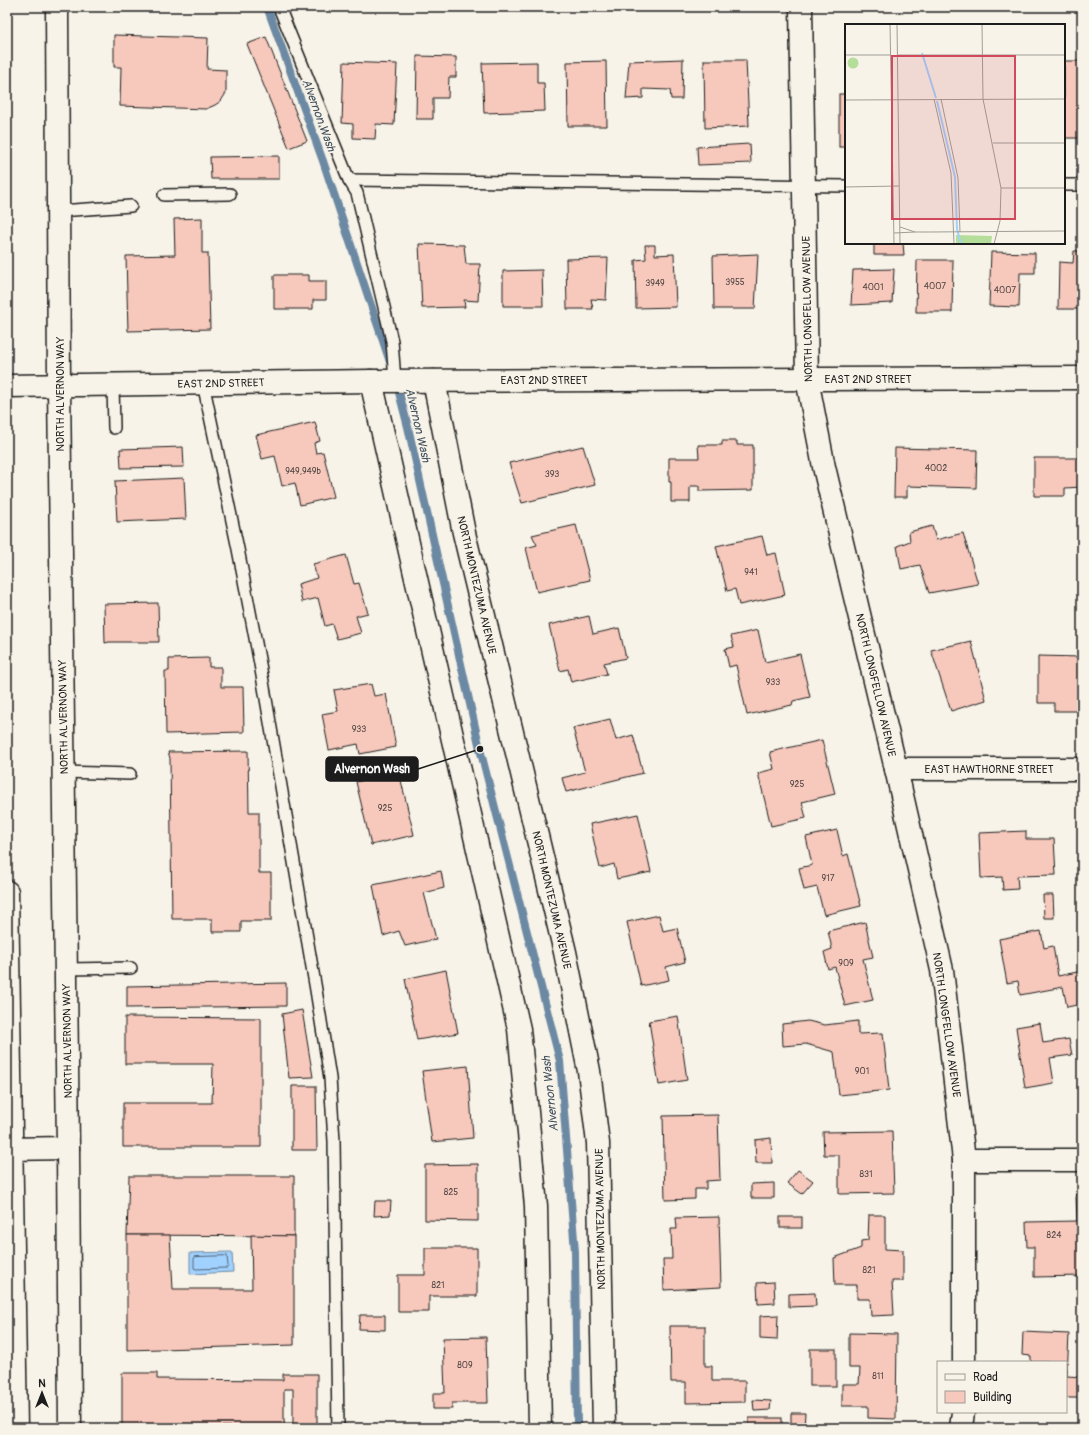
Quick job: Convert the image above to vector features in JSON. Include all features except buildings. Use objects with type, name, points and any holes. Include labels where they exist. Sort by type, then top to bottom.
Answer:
[{"type":"street","name":"NORTH ALVERNON WAY","points":[[57,7],[59,385],[70,1428]]},
{"type":"street","name":"NORTH LONGFELLOW AVENUE","points":[[801,7],[807,379],[824,467],[942,970],[964,1160],[964,1361]]},
{"type":"street","name":"EAST 2ND STREET","points":[[7,386],[371,381],[1082,378]]},
{"type":"street","points":[[371,381],[519,1029],[536,1206],[540,1428]]},
{"type":"street","name":"NORTH MONTEZUMA AVENUE","points":[[434,381],[464,533],[563,945],[589,1071],[598,1143],[604,1428]]},
{"type":"street","name":"EAST HAWTHORNE STREET","points":[[896,769],[1082,769]]},
{"type":"street","points":[[7,892],[10,1293],[16,1428]]},
{"type":"street","points":[[9,1149],[68,1148]]},
{"type":"street","points":[[964,1160],[1082,1160]]},
{"type":"street","points":[[961,1428],[963,1413]]},
{"type":"lane","points":[[279,7],[349,180],[357,193],[392,341],[395,381]]},
{"type":"lane","points":[[349,180],[805,187],[845,186]]},
{"type":"lane","points":[[1065,185],[1082,185]]},
{"type":"lane","points":[[164,195],[230,194]]},
{"type":"lane","points":[[59,211],[132,206]]},
{"type":"lane","points":[[203,383],[238,549],[260,664],[330,1078],[334,1141],[338,1428]]},
{"type":"lane","points":[[113,385],[114,428]]},
{"type":"lane","points":[[64,772],[130,774]]},
{"type":"lane","points":[[66,969],[132,968]]},
{"type":"water","points":[[232,1252],[233,1272],[190,1274],[190,1253]]},
{"type":"waterway","name":"Alvernon Wash","points":[[267,7],[323,161],[390,362]]},
{"type":"waterway","name":"Alvernon Wash","points":[[396,381],[408,427],[480,749],[560,1061],[575,1252],[577,1428]]},
{"type":"place","name":"Alvernon Wash","points":[[480,749]]}]
